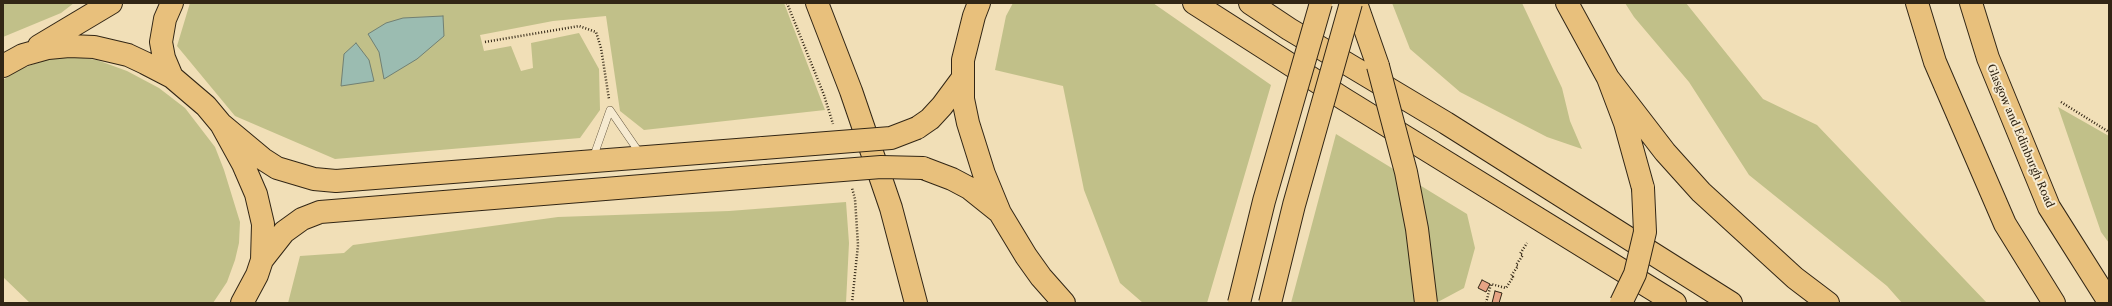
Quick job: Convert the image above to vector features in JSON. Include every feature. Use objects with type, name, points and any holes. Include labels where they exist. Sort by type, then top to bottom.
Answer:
[{"type":"highway","points":[[3,66],[111,3]]},
{"type":"highway","points":[[172,3],[165,19],[161,42],[164,58],[172,77]]},
{"type":"highway","points":[[818,3],[852,91],[891,208],[916,303]]},
{"type":"highway","points":[[979,3],[967,38],[962,60],[963,99],[970,130],[984,174],[1000,213],[1026,256],[1060,300]]},
{"type":"highway","points":[[1194,3],[1344,99],[1675,303]]},
{"type":"highway","points":[[1250,3],[1289,29],[1446,123],[1731,303]]},
{"type":"highway","points":[[1239,303],[1264,201],[1320,3]]},
{"type":"highway","points":[[1270,303],[1294,205],[1350,3]]},
{"type":"highway","points":[[1356,3],[1378,66],[1406,172],[1417,229],[1426,303]]},
{"type":"highway","points":[[1917,3],[1935,62],[2005,224],[2054,303]]},
{"type":"highway","name":"Glasgow and Edinburgh Road","points":[[1971,3],[1988,58],[2049,207],[2109,302]]},
{"type":"highway","points":[[1570,6],[1608,78],[1625,123],[1643,188],[1645,232],[1635,274],[1621,303]]},
{"type":"highway","points":[[23,55],[55,47],[94,47],[128,55],[172,77],[191,91],[222,124],[263,159],[277,168],[314,179],[360,180],[592,160],[891,138],[917,128],[930,119],[962,79]]},
{"type":"highway","points":[[1608,78],[1665,152],[1700,192],[1795,278],[1828,303]]},
{"type":"highway","points":[[222,124],[243,164],[256,194],[263,224],[262,260],[257,275],[242,303]]},
{"type":"highway","points":[[262,260],[284,232],[302,219],[320,212],[881,167],[922,168],[952,179],[963,185],[1000,213]]},
{"type":"lane","points":[[610,110],[642,157]]},
{"type":"lane","points":[[592,160],[610,110]]},
{"type":"path","points":[[787,3],[824,95]]},
{"type":"path","points":[[485,42],[579,26],[596,32],[602,54],[610,110]]},
{"type":"path","points":[[2061,102],[2109,132]]},
{"type":"path","points":[[850,181],[855,199],[858,245],[852,303]]},
{"type":"path","points":[[1486,303],[1491,284],[1506,288],[1513,277],[1511,276],[1518,266],[1516,265],[1523,255],[1520,254],[1527,243]]},
{"type":"shaded area","points":[[3,3],[74,3],[61,13],[3,37]]},
{"type":"shaded area","points":[[190,3],[784,3],[825,110],[644,130],[620,111],[606,16],[553,21],[480,35],[484,51],[511,46],[521,71],[533,68],[531,43],[579,33],[599,69],[600,110],[580,138],[335,159],[235,116],[177,46]]},
{"type":"shaded area","points":[[1013,3],[1153,3],[1271,85],[1207,303],[1143,303],[1120,283],[1084,190],[1063,86],[995,70],[1006,16]]},
{"type":"shaded area","points":[[1392,3],[1522,3],[1562,88],[1570,121],[1582,149],[1547,137],[1460,92],[1410,49]]},
{"type":"shaded area","points":[[1625,3],[1686,3],[1763,99],[1817,125],[1987,303],[1902,303],[1887,286],[1749,175],[1689,82],[1634,17]]},
{"type":"shaded area","points":[[70,56],[97,60],[127,71],[159,88],[185,108],[215,147],[224,170],[240,222],[239,243],[235,260],[227,282],[213,303],[30,303],[3,277],[3,80],[20,69],[46,60]]},
{"type":"shaded area","points":[[2058,107],[2109,136],[2109,243],[2101,232]]},
{"type":"shaded area","points":[[1336,134],[1467,214],[1475,248],[1464,288],[1436,303],[1291,303]]},
{"type":"shaded area","points":[[846,202],[849,243],[846,303],[288,303],[300,256],[344,253],[353,245],[558,217],[729,211]]},
{"type":"water","points":[[443,16],[444,36],[417,59],[384,79],[379,52],[368,34],[386,23],[403,18]]},
{"type":"water","points":[[356,43],[369,60],[374,81],[341,86],[344,54]]},
{"type":"building","points":[[1482,280],[1490,284],[1486,292],[1478,288]]},
{"type":"building","points":[[1495,291],[1502,293],[1499,303],[1492,303]]}]
